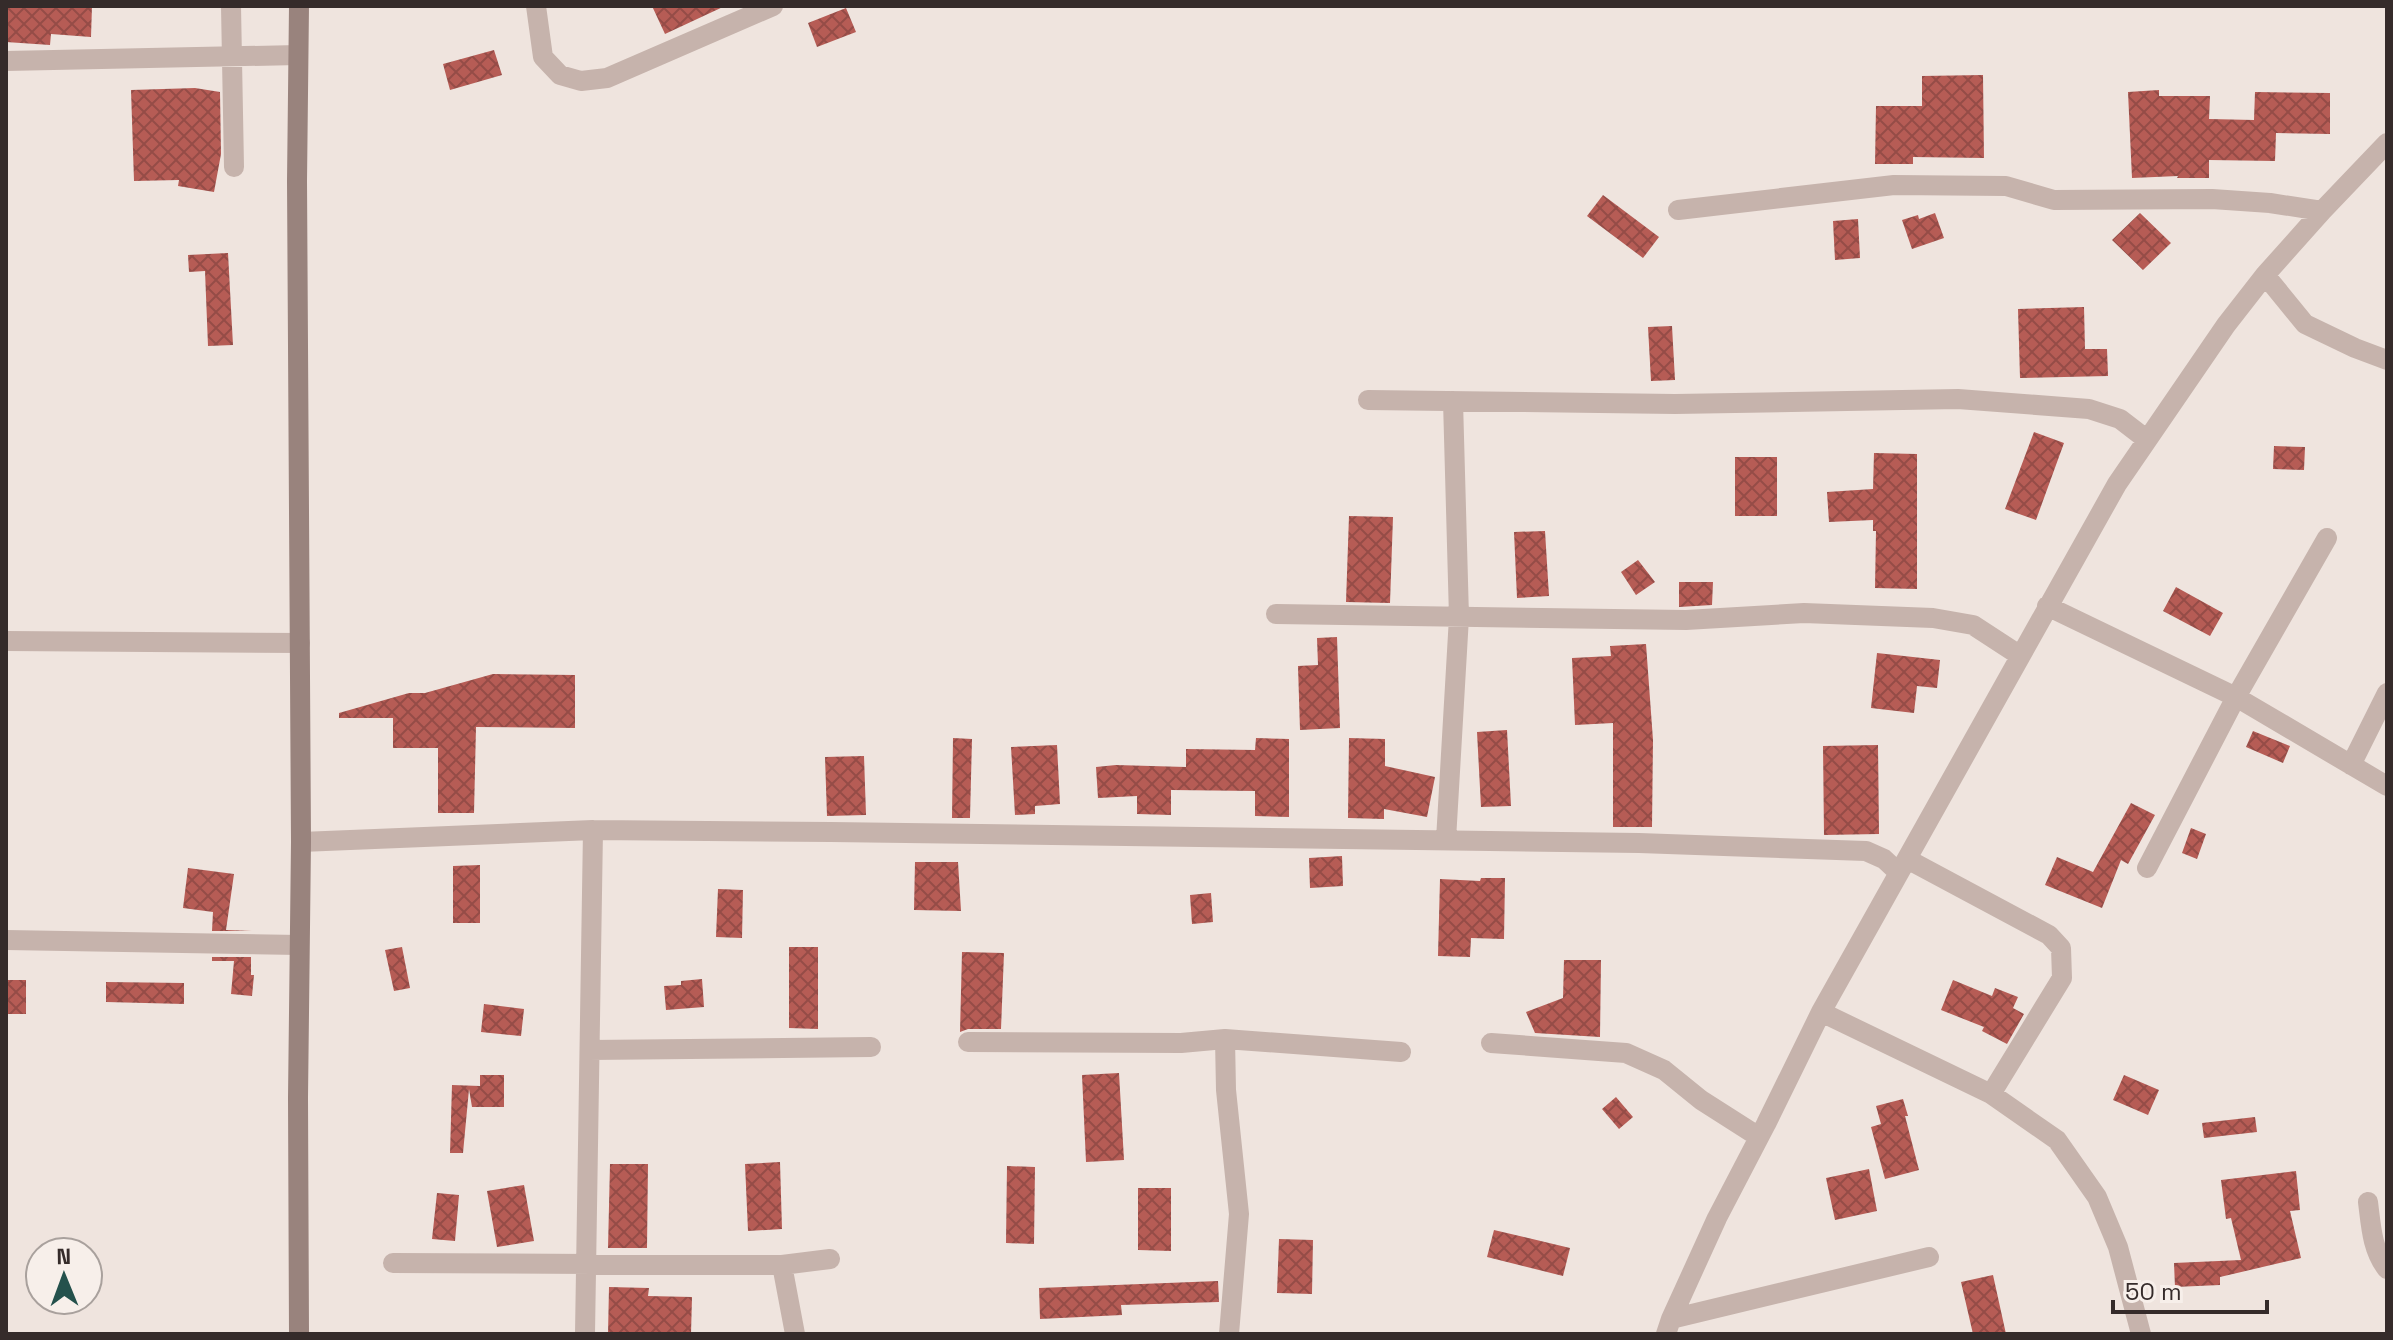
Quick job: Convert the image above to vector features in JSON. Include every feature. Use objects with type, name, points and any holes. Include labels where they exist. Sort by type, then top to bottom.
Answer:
[{"type":"street","points":[[231,6],[234,167]]},
{"type":"street","points":[[299,6],[299,1334]]},
{"type":"street","points":[[536,6],[543,57],[560,75],[581,81],[607,78],[773,6]]},
{"type":"street","points":[[6,61],[298,55]]},
{"type":"street","points":[[1668,1326],[1717,1218],[1821,1012],[2117,484],[2226,325],[2265,275],[2387,143]]},
{"type":"street","points":[[1678,210],[1894,185],[2006,186],[2054,200],[2212,199],[2322,211]]},
{"type":"street","points":[[2265,275],[2305,324],[2387,360]]},
{"type":"street","points":[[1368,400],[1675,404],[1958,399],[2089,409],[2120,419],[2146,439]]},
{"type":"street","points":[[1446,840],[1459,617],[1453,401]]},
{"type":"street","points":[[2147,868],[2236,697],[2327,538]]},
{"type":"street","points":[[2047,606],[2236,697],[2387,786]]},
{"type":"street","points":[[1276,614],[1686,620],[1804,613],[1933,618],[1973,625],[2019,655]]},
{"type":"street","points":[[6,641],[300,643]]},
{"type":"street","points":[[2351,765],[2387,693]]},
{"type":"street","points":[[301,842],[593,830],[1639,843],[1866,851],[2049,935],[2061,948],[2062,978],[1991,1094]]},
{"type":"street","points":[[585,1334],[593,830]]},
{"type":"street","points":[[6,940],[299,945]]},
{"type":"street","points":[[1821,1012],[1991,1094],[2057,1140],[2097,1197],[2118,1247],[2141,1334]]},
{"type":"street","points":[[968,1042],[1181,1043],[1225,1039],[1401,1052]]},
{"type":"street","points":[[1225,1039],[1226,1090],[1239,1214],[1229,1334]]},
{"type":"street","points":[[1491,1043],[1626,1053],[1664,1070],[1701,1100],[1759,1137]]},
{"type":"street","points":[[590,1050],[871,1047]]},
{"type":"street","points":[[2368,1202],[2372,1236],[2379,1259],[2387,1269]]},
{"type":"street","points":[[1668,1326],[1929,1257]]},
{"type":"street","points":[[393,1263],[782,1265],[830,1259]]},
{"type":"street","points":[[782,1265],[795,1334]]},
{"type":"building","points":[[6,6],[92,6],[91,37],[51,34],[50,45],[6,42]]},
{"type":"building","points":[[652,6],[725,6],[665,34]]},
{"type":"building","points":[[846,8],[856,32],[817,47],[808,23]]},
{"type":"building","points":[[494,50],[502,75],[450,90],[443,64]]},
{"type":"building","points":[[1983,75],[1984,158],[1913,157],[1913,164],[1875,164],[1876,106],[1922,106],[1922,76]]},
{"type":"building","points":[[195,88],[220,92],[221,154],[214,192],[178,186],[179,180],[134,181],[131,90]]},
{"type":"building","points":[[2159,90],[2159,96],[2210,96],[2209,119],[2254,120],[2255,92],[2330,93],[2330,134],[2276,133],[2275,161],[2209,160],[2209,178],[2132,178],[2128,92]]},
{"type":"building","points":[[1603,195],[1659,237],[1643,258],[1587,216]]},
{"type":"building","points":[[1935,213],[1944,238],[1912,249],[1902,220],[1918,215],[1919,219]]},
{"type":"building","points":[[2140,213],[2171,243],[2143,270],[2112,240]]},
{"type":"building","points":[[1858,219],[1860,258],[1835,260],[1833,221]]},
{"type":"building","points":[[228,253],[233,345],[208,346],[205,271],[189,272],[188,255]]},
{"type":"building","points":[[2084,307],[2085,349],[2107,349],[2108,376],[2020,378],[2018,309]]},
{"type":"building","points":[[1672,326],[1675,380],[1651,381],[1648,327]]},
{"type":"building","points":[[2034,432],[2064,443],[2036,520],[2005,509]]},
{"type":"building","points":[[2274,446],[2305,447],[2304,470],[2273,469]]},
{"type":"building","points":[[1874,453],[1917,454],[1917,589],[1875,588],[1876,531],[1873,531],[1873,520],[1829,522],[1827,492],[1873,489]]},
{"type":"building","points":[[1735,457],[1777,457],[1777,516],[1735,516]]},
{"type":"building","points":[[1349,516],[1393,517],[1390,603],[1346,602]]},
{"type":"building","points":[[1545,531],[1549,596],[1517,598],[1514,532]]},
{"type":"building","points":[[1638,560],[1655,582],[1636,595],[1621,572]]},
{"type":"building","points":[[1679,582],[1713,582],[1712,605],[1679,607]]},
{"type":"building","points":[[2176,587],[2223,613],[2210,636],[2163,611]]},
{"type":"building","points":[[1337,637],[1340,728],[1300,730],[1298,666],[1318,665],[1317,638]]},
{"type":"building","points":[[1646,644],[1653,740],[1652,827],[1613,827],[1613,723],[1575,725],[1572,658],[1611,656],[1610,646]]},
{"type":"building","points":[[1877,653],[1940,660],[1937,688],[1917,686],[1914,713],[1871,708]]},
{"type":"building","points":[[493,674],[575,675],[575,728],[476,727],[474,813],[438,813],[438,748],[393,748],[393,718],[339,718],[339,713],[409,693],[425,693]]},
{"type":"building","points":[[1507,730],[1511,806],[1481,807],[1477,732]]},
{"type":"building","points":[[2253,731],[2290,746],[2283,763],[2246,747]]},
{"type":"building","points":[[953,738],[972,739],[970,818],[952,818]]},
{"type":"building","points":[[1256,738],[1289,739],[1289,817],[1255,816],[1255,791],[1171,790],[1171,815],[1137,814],[1137,796],[1098,798],[1096,767],[1186,767],[1186,749],[1255,750]]},
{"type":"building","points":[[1349,738],[1385,739],[1385,766],[1435,777],[1427,817],[1384,809],[1384,819],[1348,818]]},
{"type":"building","points":[[1057,745],[1060,804],[1035,806],[1035,814],[1015,815],[1011,747]]},
{"type":"building","points":[[1878,745],[1879,834],[1824,835],[1823,746]]},
{"type":"building","points":[[864,756],[866,815],[827,816],[825,757]]},
{"type":"building","points":[[2131,803],[2155,815],[2128,864],[2121,860],[2102,908],[2045,885],[2057,857],[2093,872]]},
{"type":"building","points":[[2191,828],[2206,834],[2197,859],[2182,853]]},
{"type":"building","points":[[1342,856],[1343,886],[1310,888],[1309,858]]},
{"type":"building","points":[[915,862],[958,862],[961,911],[914,910]]},
{"type":"building","points":[[480,865],[480,923],[453,923],[453,866]]},
{"type":"building","points":[[188,868],[234,874],[226,930],[252,931],[212,931],[213,912],[183,908]]},
{"type":"building","points":[[1481,878],[1505,878],[1504,939],[1471,938],[1470,957],[1438,956],[1440,879],[1480,881]]},
{"type":"building","points":[[718,889],[743,890],[742,938],[716,937]]},
{"type":"building","points":[[1211,893],[1213,922],[1192,924],[1190,895]]},
{"type":"building","points":[[402,947],[410,988],[394,991],[385,950]]},
{"type":"building","points":[[789,947],[818,947],[818,1029],[789,1028]]},
{"type":"building","points":[[962,952],[1004,953],[1001,1029],[968,1029],[960,1032]]},
{"type":"building","points":[[212,957],[251,957],[251,975],[254,975],[252,996],[231,994],[234,961],[212,961]]},
{"type":"building","points":[[1564,960],[1601,960],[1600,1037],[1535,1033],[1526,1012],[1563,998]]},
{"type":"building","points":[[702,979],[704,1007],[666,1010],[664,986]]},
{"type":"building","points":[[6,980],[26,980],[26,1014],[6,1014]]},
{"type":"building","points":[[1953,980],[1992,996],[1995,988],[2018,997],[2013,1008],[2024,1014],[2007,1044],[1982,1031],[1984,1027],[1941,1010]]},
{"type":"building","points":[[106,982],[184,983],[184,1004],[106,1002]]},
{"type":"building","points":[[484,1004],[524,1009],[521,1036],[481,1032]]},
{"type":"building","points":[[1119,1073],[1124,1160],[1086,1162],[1082,1075]]},
{"type":"building","points":[[480,1075],[504,1075],[504,1107],[472,1107],[469,1089],[463,1153],[450,1153],[452,1085],[480,1086]]},
{"type":"building","points":[[2124,1075],[2159,1090],[2148,1115],[2113,1100]]},
{"type":"building","points":[[1616,1097],[1633,1117],[1619,1129],[1602,1109]]},
{"type":"building","points":[[1903,1099],[1919,1170],[1885,1179],[1871,1127],[1881,1124],[1876,1106]]},
{"type":"building","points":[[2255,1117],[2257,1132],[2204,1138],[2202,1123]]},
{"type":"building","points":[[780,1162],[782,1229],[748,1231],[745,1164]]},
{"type":"building","points":[[610,1164],[648,1164],[647,1248],[608,1248]]},
{"type":"building","points":[[1007,1166],[1035,1167],[1034,1244],[1006,1243]]},
{"type":"building","points":[[1869,1169],[1877,1211],[1835,1220],[1826,1178]]},
{"type":"building","points":[[2296,1171],[2300,1210],[2290,1211],[2301,1258],[2220,1277],[2220,1285],[2175,1287],[2174,1263],[2241,1260],[2231,1218],[2226,1219],[2221,1180]]},
{"type":"building","points":[[524,1185],[534,1241],[497,1247],[487,1191]]},
{"type":"building","points":[[1138,1188],[1171,1188],[1171,1251],[1138,1250]]},
{"type":"building","points":[[437,1193],[459,1195],[455,1241],[432,1239]]},
{"type":"building","points":[[1494,1230],[1570,1248],[1563,1276],[1487,1257]]},
{"type":"building","points":[[1279,1239],[1313,1240],[1312,1294],[1277,1293]]},
{"type":"building","points":[[1993,1275],[2006,1334],[1973,1334],[1961,1282]]},
{"type":"building","points":[[1218,1281],[1219,1302],[1121,1305],[1122,1315],[1040,1319],[1039,1288]]},
{"type":"building","points":[[609,1287],[649,1288],[648,1296],[692,1297],[691,1334],[608,1334]]}]
